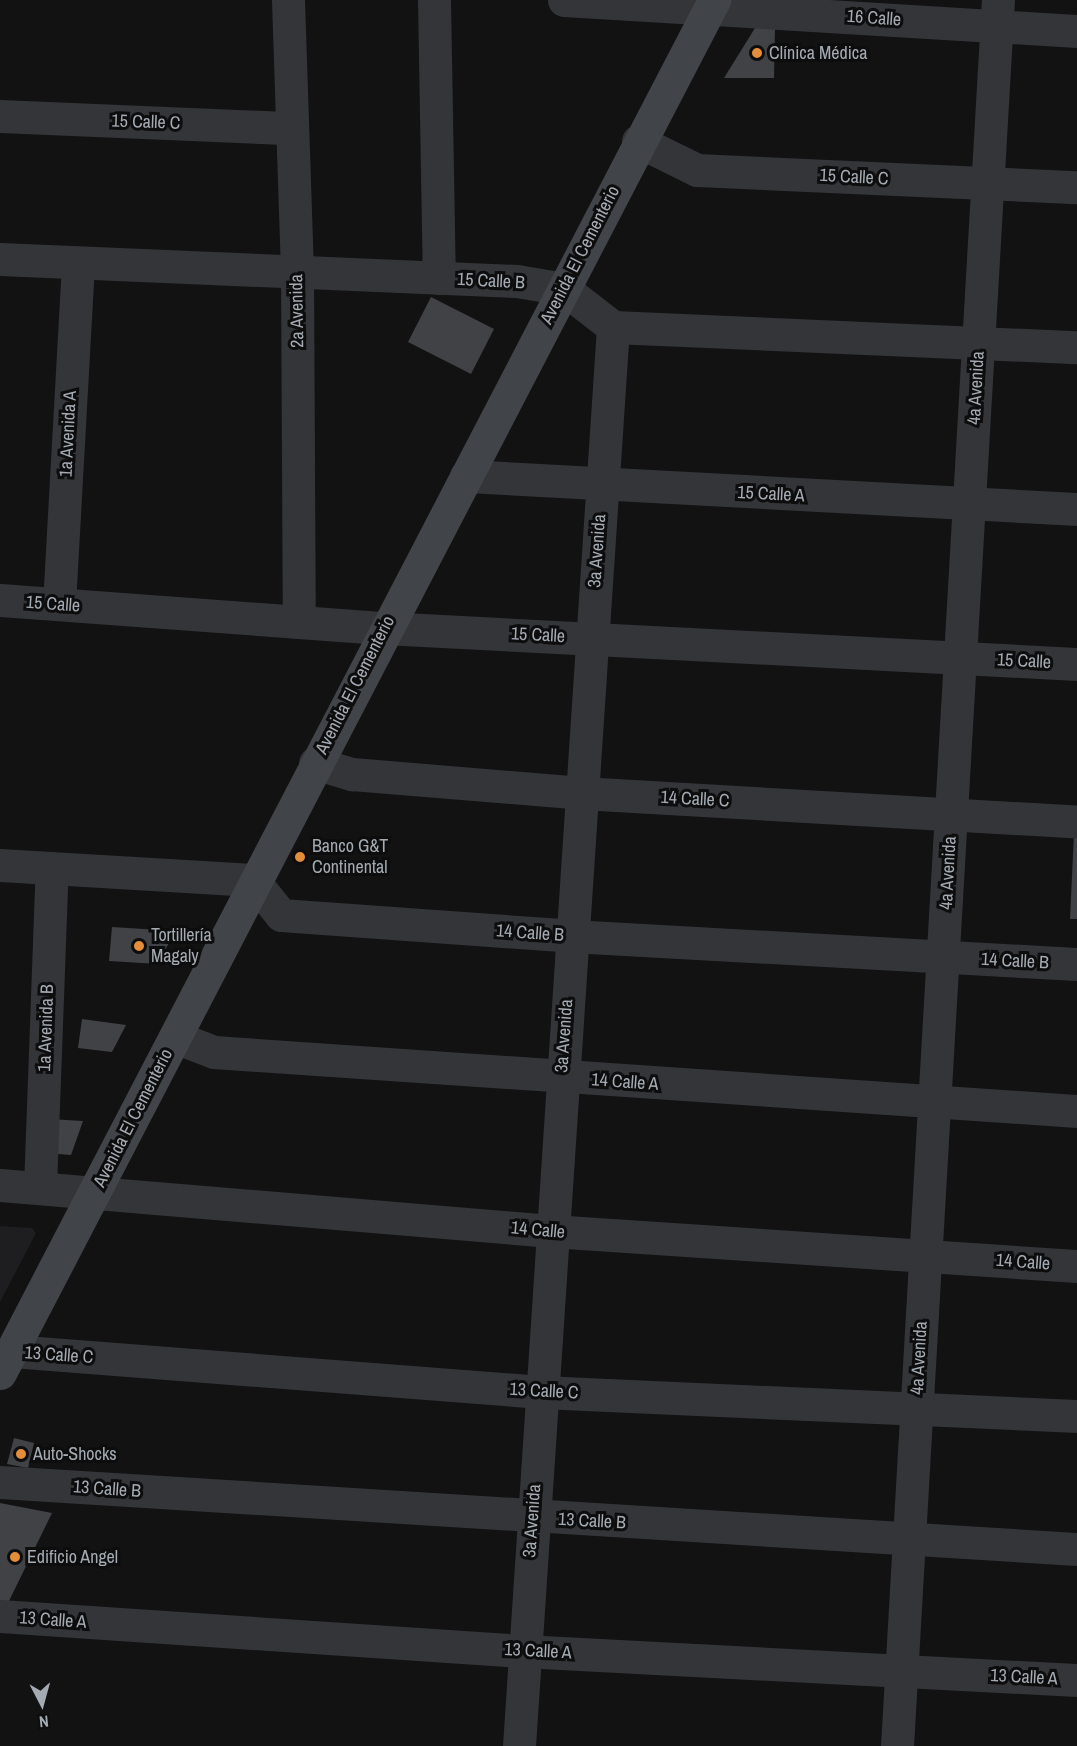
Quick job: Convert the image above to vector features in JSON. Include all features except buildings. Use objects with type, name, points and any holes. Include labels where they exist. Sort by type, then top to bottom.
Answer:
[{"type":"main road","name":"Avenida El Cementerio","points":[[6,1362],[175,1037],[253,880],[712,3]]},
{"type":"street","name":"2a Avenida","points":[[288,0],[297,273],[299,622]]},
{"type":"street","points":[[434,0],[439,278]]},
{"type":"street","name":"16 Calle","points":[[564,0],[997,14],[1077,31]]},
{"type":"street","name":"4a Avenida","points":[[897,1746],[997,14]]},
{"type":"street","name":"15 Calle C","points":[[0,116],[291,128]]},
{"type":"street","name":"15 Calle C","points":[[638,141],[697,170],[1077,187]]},
{"type":"street","name":"15 Calle B","points":[[0,259],[78,265],[517,280],[564,289],[613,327]]},
{"type":"street","name":"1a Avenida A","points":[[59,604],[78,265]]},
{"type":"street","points":[[613,327],[1077,347]]},
{"type":"street","name":"3a Avenida","points":[[519,1746],[523,1651],[613,327]]},
{"type":"street","name":"15 Calle A","points":[[466,476],[602,486],[1077,509]]},
{"type":"street","name":"15 Calle","points":[[0,600],[384,628],[1077,664]]},
{"type":"street","name":"14 Calle C","points":[[315,763],[352,774],[581,793],[1077,822]]},
{"type":"street","points":[[0,865],[253,880]]},
{"type":"street","name":"1a Avenida B","points":[[40,1188],[52,868]]},
{"type":"street","name":"14 Calle B","points":[[253,880],[281,915],[571,936],[1077,964]]},
{"type":"street","name":"14 Calle A","points":[[175,1037],[214,1052],[561,1078],[1077,1112]]},
{"type":"street","name":"14 Calle","points":[[0,1185],[96,1191],[551,1231],[1077,1266]]},
{"type":"street","name":"13 Calle C","points":[[6,1362],[541,1392],[916,1406],[1077,1416]]},
{"type":"street","name":"13 Calle B","points":[[0,1482],[532,1517],[1077,1549]]},
{"type":"street","name":"13 Calle A","points":[[0,1616],[523,1651],[1077,1680]]},
{"type":"shaded area","points":[[0,1226],[32,1228],[36,1233],[0,1302]]},
{"type":"place","name":"Clínica Médica","points":[[757,53]]},
{"type":"place","name":"Banco G&T Continental","points":[[300,857]]},
{"type":"place","name":"Tortillería Magaly","points":[[139,946]]},
{"type":"place","name":"Auto-Shocks","points":[[21,1454]]},
{"type":"place","name":"Edificio Angel","points":[[15,1557]]}]
